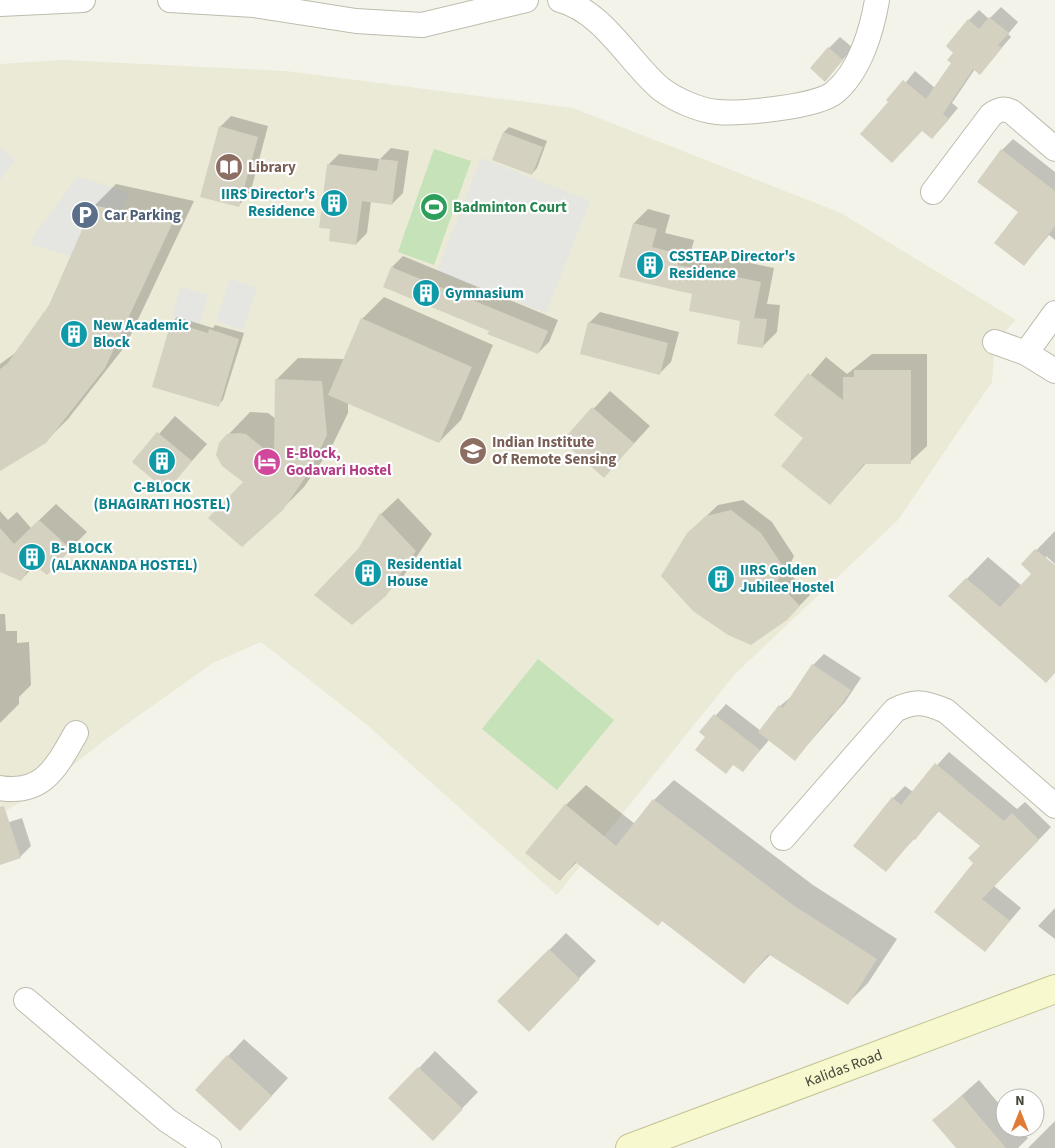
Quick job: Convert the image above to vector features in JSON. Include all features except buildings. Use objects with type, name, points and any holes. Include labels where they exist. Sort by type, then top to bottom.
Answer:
[{"type":"street","points":[[0,4],[83,0]]},
{"type":"street","points":[[170,0],[254,5],[356,21],[422,25],[526,0]]},
{"type":"street","points":[[560,0],[574,4],[590,15],[662,89],[689,105],[717,112],[796,106],[834,93],[849,76],[860,55],[874,20],[877,0]]},
{"type":"street","points":[[932,192],[991,115],[998,110],[1005,109],[1012,112],[1055,149]]},
{"type":"street","points":[[1026,353],[1055,313]]},
{"type":"street","points":[[995,342],[1026,353],[1055,371]]},
{"type":"street","points":[[783,838],[895,710],[911,703],[929,704],[946,710],[1055,806]]},
{"type":"street","points":[[0,788],[20,789],[40,782],[58,764],[76,734]]},
{"type":"street","name":"Kalidas Road","points":[[630,1148],[1055,989]]},
{"type":"street","points":[[26,1000],[168,1121],[209,1148]]},
{"type":"shaded area","name":"Indian Institute Of Remote Sensing","points":[[62,60],[286,71],[573,108],[841,213],[1016,320],[995,342],[992,382],[898,520],[735,674],[557,895],[367,725],[261,642],[213,663],[110,736],[40,791],[0,814],[0,64]]},
{"type":"shaded area","points":[[0,148],[15,160],[0,180]]},
{"type":"shaded area","points":[[481,158],[590,201],[546,313],[437,271]]},
{"type":"shaded area","name":"Car Parking","points":[[78,176],[128,193],[105,266],[32,245],[33,237]]},
{"type":"shaded area","points":[[230,279],[257,288],[243,330],[216,321]]},
{"type":"shaded area","points":[[181,287],[208,295],[199,324],[172,316]]},
{"type":"green space","name":"Badminton Court","points":[[434,149],[471,161],[434,265],[398,252]]},
{"type":"green space","points":[[538,659],[614,720],[557,790],[482,729]]},
{"type":"place","name":"Library","points":[[229,167]]},
{"type":"place","name":"IIRS Director's Residence","points":[[334,203]]},
{"type":"place","name":"Badminton Court","points":[[434,207]]},
{"type":"place","name":"Car Parking","points":[[85,215]]},
{"type":"place","name":"CSSTEAP Director's Residence","points":[[650,265]]},
{"type":"place","name":"Gymnasium","points":[[426,293]]},
{"type":"place","name":"New Academic Block","points":[[74,334]]},
{"type":"place","name":"Indian Institute Of Remote Sensing","points":[[473,451]]},
{"type":"place","name":"C-BLOCK (BHAGIRATI HOSTEL)","points":[[162,461]]},
{"type":"place","name":"E-Block, Godavari Hostel","points":[[267,462]]},
{"type":"place","name":"B- BLOCK (ALAKNANDA HOSTEL)","points":[[32,557]]},
{"type":"place","name":"Residential House","points":[[368,573]]},
{"type":"place","name":"IIRS Golden Jubilee Hostel","points":[[721,579]]}]
